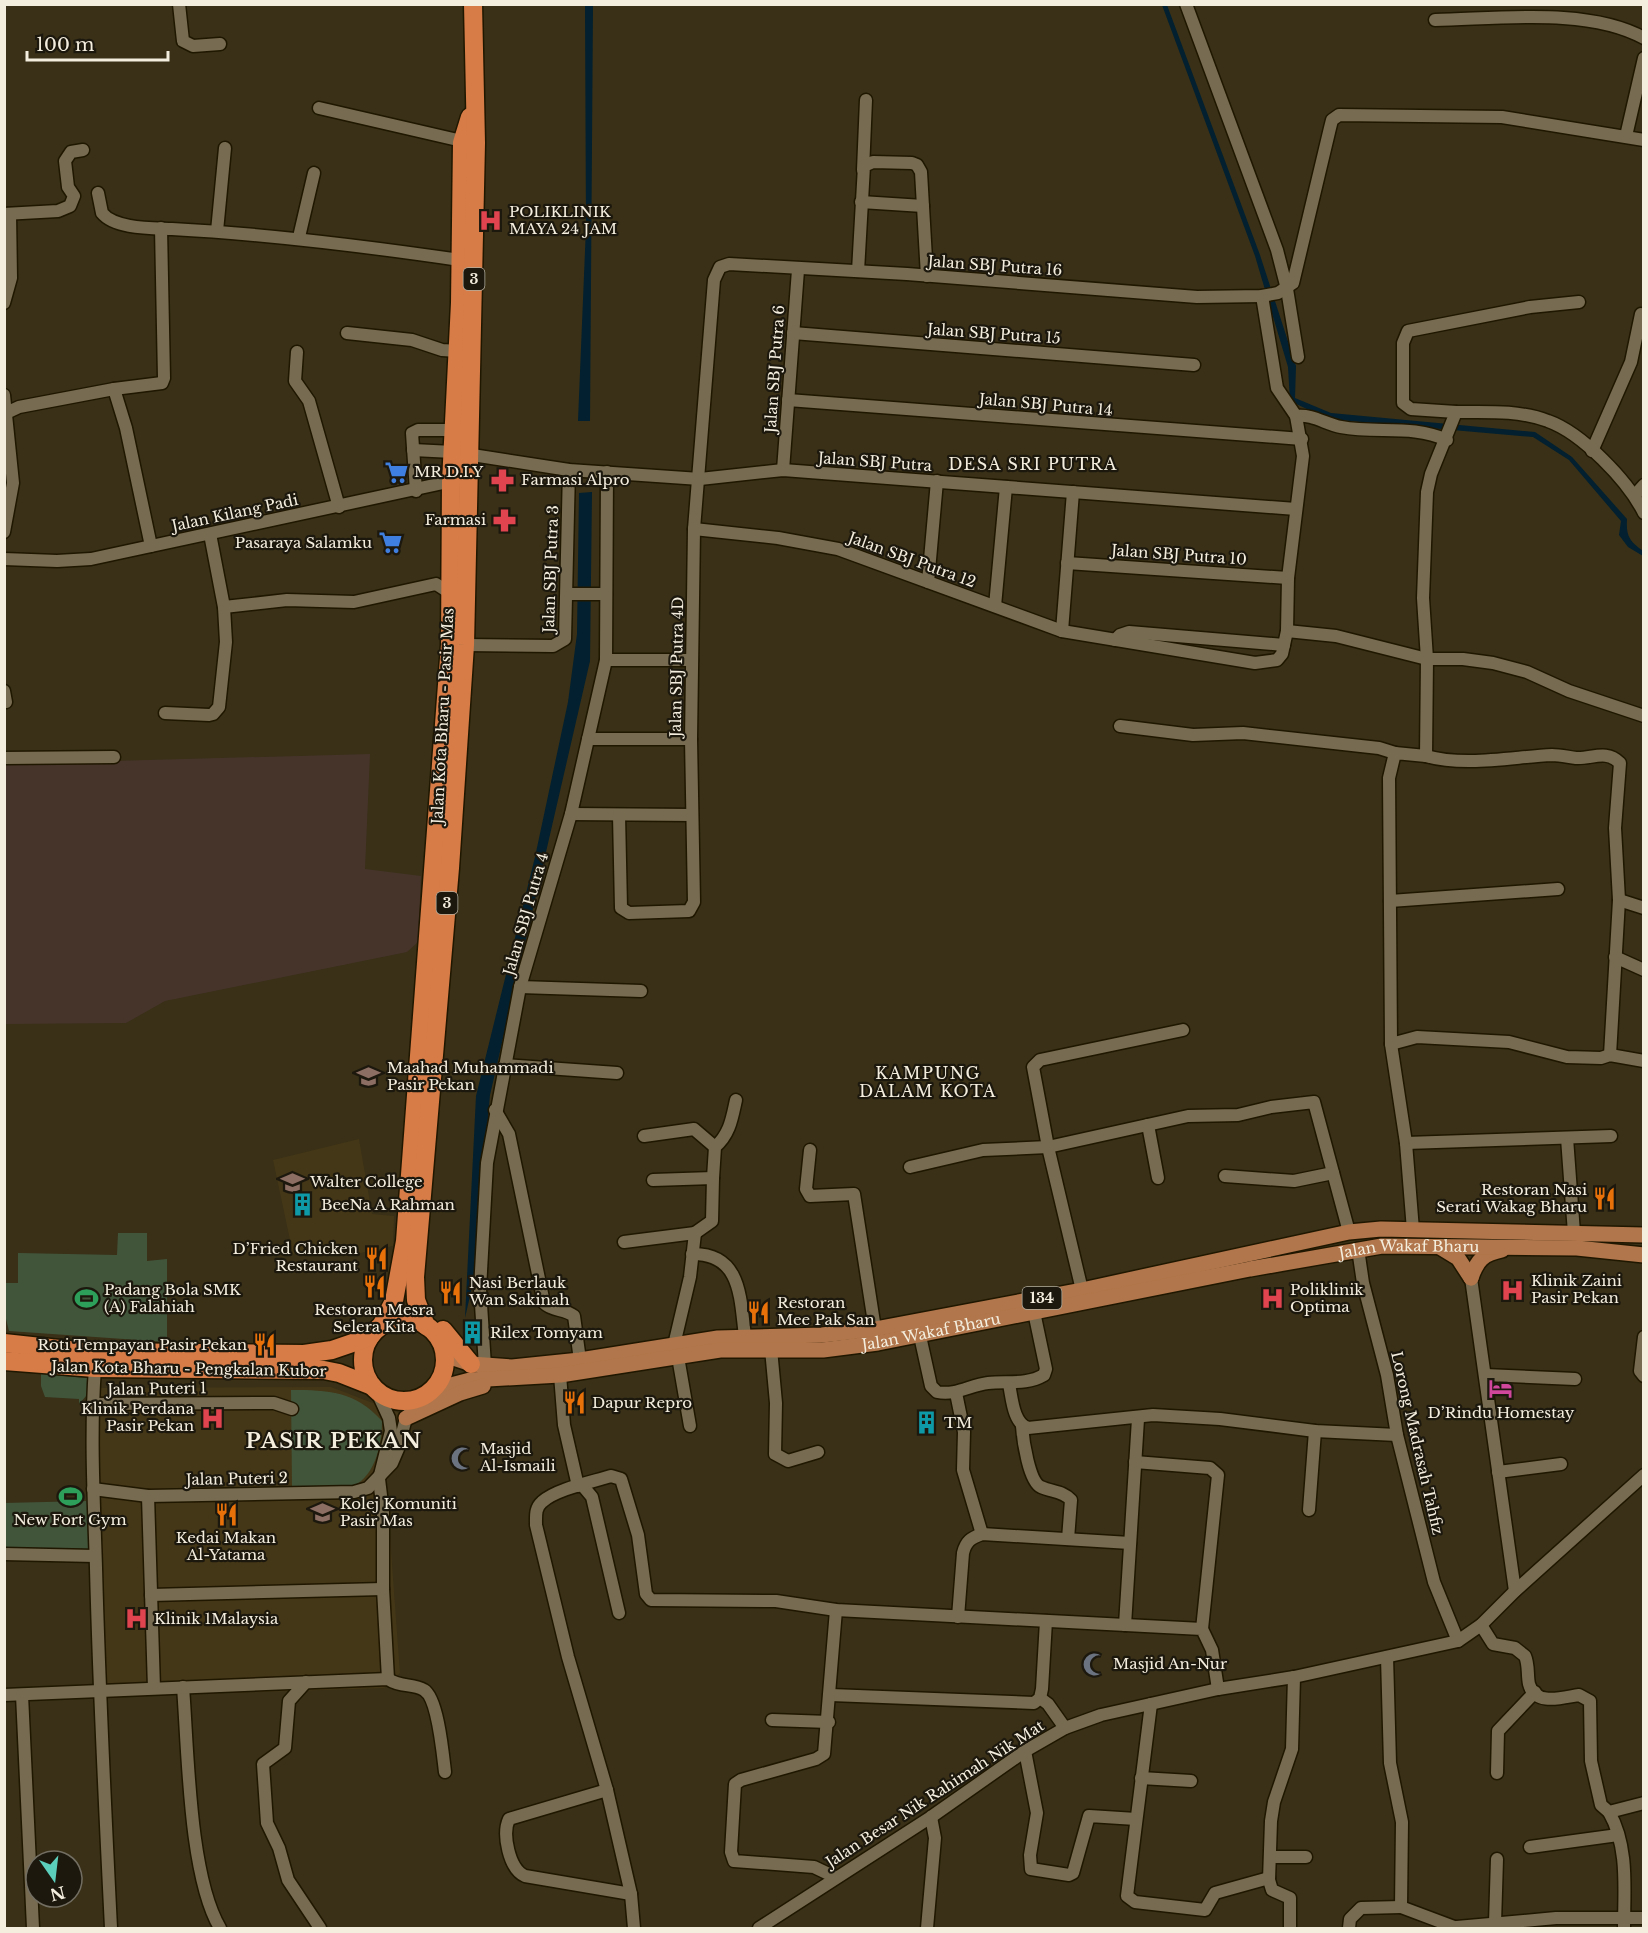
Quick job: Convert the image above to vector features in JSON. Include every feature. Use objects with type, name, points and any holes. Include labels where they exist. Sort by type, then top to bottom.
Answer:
[{"type":"highway","name":"Jalan Kota Bharu - Pasir Mas","points":[[376,1331],[394,1301],[405,1241],[450,645],[443,589],[451,482],[462,453],[476,143],[473,4]]},
{"type":"highway","name":"Jalan Kota Bharu - Pasir Mas","points":[[426,1326],[414,1291],[450,868],[465,645],[470,477],[454,430],[458,351],[462,141],[474,104]]},
{"type":"highway","points":[[417,1262],[431,1310],[453,1345],[478,1365]]},
{"type":"highway","points":[[404,1320],[426,1326],[440,1340],[443,1349],[443,1371],[426,1394],[394,1400],[375,1389],[363,1362],[376,1331],[404,1320]]},
{"type":"highway","name":"Jalan Kota Bharu - Pengkalan Kubor","points":[[4,1344],[87,1352],[304,1354],[332,1350],[376,1331]]},
{"type":"highway","name":"Jalan Kota Bharu - Pengkalan Kubor","points":[[4,1361],[95,1368],[324,1370],[339,1373],[375,1389]]},
{"type":"main road","name":"Jalan Wakaf Bharu","points":[[426,1394],[471,1380],[560,1375],[745,1336],[822,1335],[875,1329],[1082,1290],[1350,1232],[1413,1230],[1644,1235]]},
{"type":"main road","name":"Jalan Wakaf Bharu","points":[[443,1349],[453,1358],[478,1365],[512,1367],[676,1351],[823,1350],[920,1336],[1382,1246],[1577,1248],[1644,1255]]},
{"type":"main road","points":[[1437,1246],[1458,1258],[1471,1278]]},
{"type":"main road","points":[[1471,1278],[1476,1263],[1482,1257],[1518,1246]]},
{"type":"main road","points":[[406,1418],[472,1389],[539,1376]]},
{"type":"street","points":[[179,4],[183,41],[193,46],[220,44]]},
{"type":"street","points":[[1186,4],[1270,229],[1277,388],[1296,416],[1302,439],[1303,456],[1288,578],[1287,631],[1284,645]]},
{"type":"street","points":[[1435,20],[1576,18],[1608,24],[1644,39]]},
{"type":"street","points":[[1626,136],[1644,58]]},
{"type":"street","points":[[858,271],[866,100]]},
{"type":"street","points":[[319,108],[462,141]]},
{"type":"street","points":[[1273,293],[1296,276],[1332,120],[1339,115],[1502,117],[1644,140]]},
{"type":"street","points":[[217,231],[225,148]]},
{"type":"street","points":[[4,303],[11,278],[7,214],[58,211],[70,206],[74,196],[68,188],[65,161],[72,152],[83,150]]},
{"type":"street","points":[[862,171],[864,166],[873,162],[917,165],[921,172],[927,276]]},
{"type":"street","points":[[299,237],[314,173]]},
{"type":"street","points":[[99,193],[102,213],[108,219],[161,228],[299,237],[460,260]]},
{"type":"street","points":[[861,202],[923,206]]},
{"type":"street","points":[[6,413],[19,407],[114,389],[162,383],[164,378],[161,228]]},
{"type":"street","name":"Jalan SBJ Putra 16","points":[[725,266],[858,271],[1197,297],[1273,293]]},
{"type":"street","name":"Jalan SBJ Putra 4D","points":[[619,815],[619,903],[621,908],[629,913],[684,912],[693,907],[691,739],[694,529],[700,479],[714,280],[715,273],[725,266]]},
{"type":"street","name":"Jalan SBJ Putra 6","points":[[783,470],[798,270]]},
{"type":"street","points":[[1273,293],[1298,357]]},
{"type":"street","points":[[1579,302],[1530,307],[1408,331],[1403,344],[1403,403],[1411,409],[1455,415],[1517,414],[1543,419],[1564,429],[1592,451],[1635,495],[1644,513]]},
{"type":"street","points":[[1592,451],[1631,362],[1641,314]]},
{"type":"street","points":[[347,333],[412,340],[442,350],[458,351]]},
{"type":"street","name":"Jalan SBJ Putra 15","points":[[793,333],[1194,365]]},
{"type":"street","points":[[297,352],[295,381],[309,401],[339,507]]},
{"type":"street","points":[[114,389],[126,428],[151,546]]},
{"type":"street","points":[[4,394],[13,483],[4,532]]},
{"type":"street","name":"Jalan SBJ Putra 14","points":[[788,400],[1302,439]]},
{"type":"street","points":[[1296,416],[1305,415],[1354,429],[1424,430],[1448,438]]},
{"type":"street","points":[[1426,756],[1427,659],[1424,598],[1427,492],[1431,474],[1448,438],[1455,415]]},
{"type":"street","points":[[416,491],[412,433],[418,430],[454,430]]},
{"type":"street","name":"Jalan SBJ Putra","points":[[413,450],[462,453],[569,470],[700,479],[783,470],[1296,509]]},
{"type":"street","name":"Jalan SBJ Putra 3","points":[[465,645],[553,646],[561,644],[567,632],[569,594],[569,470]]},
{"type":"street","name":"Jalan SBJ Putra 4","points":[[478,1365],[487,1163],[495,1110],[520,987],[571,814],[606,660],[604,594],[607,472]]},
{"type":"street","name":"Jalan Kilang Padi","points":[[4,559],[57,561],[90,559],[416,491],[470,477]]},
{"type":"street","points":[[928,582],[937,481]]},
{"type":"street","points":[[1635,495],[1644,485]]},
{"type":"street","points":[[995,606],[1006,487]]},
{"type":"street","points":[[1062,631],[1072,492]]},
{"type":"street","name":"Jalan SBJ Putra 12","points":[[694,529],[812,543],[838,549],[1062,631],[1115,640],[1255,663],[1277,660],[1284,645],[1129,632],[1120,635],[1115,640]]},
{"type":"street","points":[[165,713],[209,715],[217,711],[224,666],[224,607],[210,534]]},
{"type":"street","name":"Jalan SBJ Putra 10","points":[[1067,563],[1288,578]]},
{"type":"street","points":[[224,607],[287,600],[354,602],[443,589]]},
{"type":"street","points":[[569,594],[604,594]]},
{"type":"street","points":[[1287,631],[1336,636],[1427,659],[1463,659],[1493,663],[1527,672],[1569,691],[1644,716]]},
{"type":"street","points":[[606,660],[692,660]]},
{"type":"street","points":[[1120,726],[1193,735],[1244,733],[1379,748],[1395,753],[1449,760],[1553,755],[1582,758],[1595,754],[1616,758],[1620,763],[1621,771],[1615,828],[1619,900],[1610,1055]]},
{"type":"street","points":[[588,739],[691,739]]},
{"type":"street","points":[[1395,753],[1389,778],[1391,1044],[1406,1143],[1413,1230]]},
{"type":"street","points":[[4,758],[114,757]]},
{"type":"street","points":[[571,814],[692,815]]},
{"type":"street","points":[[1390,901],[1558,889]]},
{"type":"street","points":[[1619,900],[1644,908]]},
{"type":"street","points":[[1615,957],[1644,970]]},
{"type":"street","points":[[520,987],[641,991]]},
{"type":"street","points":[[1082,1290],[1048,1147],[1033,1066],[1036,1062],[1183,1030]]},
{"type":"street","points":[[1391,1044],[1417,1037],[1509,1042],[1567,1057],[1601,1058],[1610,1055],[1644,1061]]},
{"type":"street","points":[[505,1065],[617,1073]]},
{"type":"street","points":[[624,1242],[695,1233],[712,1221],[715,1147],[729,1130],[736,1100]]},
{"type":"street","points":[[910,1167],[983,1150],[1048,1147],[1188,1116],[1238,1115],[1272,1107],[1314,1102],[1350,1232]]},
{"type":"street","points":[[495,1110],[509,1134],[543,1303],[551,1310],[568,1311],[573,1316],[580,1360]]},
{"type":"street","points":[[1148,1125],[1158,1178]]},
{"type":"street","points":[[644,1136],[694,1129],[715,1147]]},
{"type":"street","points":[[1406,1143],[1611,1136]]},
{"type":"street","points":[[1568,1138],[1574,1233]]},
{"type":"street","points":[[810,1150],[806,1190],[810,1197],[854,1194],[875,1329]]},
{"type":"street","points":[[1225,1176],[1294,1181],[1333,1173]]},
{"type":"street","points":[[653,1180],[713,1178]]},
{"type":"street","points":[[690,1426],[676,1351],[677,1325],[689,1285],[695,1233]]},
{"type":"street","name":"Lorong Madrasah Tahfiz","points":[[1358,1249],[1363,1283],[1387,1375],[1397,1435],[1434,1582],[1458,1641]]},
{"type":"street","points":[[692,1254],[716,1257],[734,1275],[745,1336]]},
{"type":"street","points":[[1471,1278],[1515,1591]]},
{"type":"street","points":[[920,1336],[933,1390],[941,1393],[956,1393],[988,1383],[1009,1384],[1038,1378],[1046,1372],[1034,1312]]},
{"type":"street","points":[[1644,1338],[1640,1371],[1644,1376]]},
{"type":"street","points":[[771,1349],[776,1403],[775,1454],[788,1461],[818,1452]]},
{"type":"street","points":[[95,1368],[93,1489],[99,1692],[111,1929]]},
{"type":"street","points":[[560,1375],[564,1425],[580,1486],[592,1497],[619,1613]]},
{"type":"street","points":[[1485,1375],[1575,1379]]},
{"type":"street","points":[[1009,1384],[1016,1413],[1022,1426],[1032,1480],[1038,1487],[1066,1494],[1071,1500],[1068,1539]]},
{"type":"street","points":[[375,1389],[389,1418],[391,1431],[379,1479],[383,1512],[383,1589],[388,1678]]},
{"type":"street","points":[[956,1393],[964,1432],[963,1470],[982,1534]]},
{"type":"street","points":[[379,1479],[398,1449],[406,1418],[426,1394]]},
{"type":"street","name":"Jalan Puteri 1","points":[[93,1404],[276,1403],[292,1409]]},
{"type":"street","points":[[1022,1426],[1032,1428],[1138,1419],[1153,1415],[1220,1419],[1315,1431],[1397,1435]]},
{"type":"street","points":[[1125,1625],[1138,1419]]},
{"type":"street","points":[[1309,1510],[1315,1431]]},
{"type":"street","points":[[1135,1462],[1210,1468],[1218,1475],[1202,1629],[1212,1650],[1218,1689]]},
{"type":"street","points":[[1498,1472],[1561,1464]]},
{"type":"street","name":"Jalan Besar Nik Rahimah Nik Mat","points":[[759,1929],[835,1877],[931,1817],[1025,1751],[1065,1728],[1101,1715],[1218,1689],[1293,1677],[1458,1641],[1481,1625],[1515,1591],[1644,1475]]},
{"type":"street","points":[[634,1929],[631,1894],[607,1790],[563,1636],[536,1525],[536,1513],[541,1502],[611,1476],[621,1479],[638,1535],[646,1592],[651,1599],[776,1601],[836,1610],[1202,1629]]},
{"type":"street","name":"Jalan Puteri 2","points":[[93,1489],[148,1496],[354,1492],[368,1488],[379,1479]]},
{"type":"street","points":[[148,1496],[154,1688]]},
{"type":"street","points":[[958,1617],[963,1553],[972,1537],[982,1534],[1130,1543]]},
{"type":"street","points":[[4,1554],[95,1556]]},
{"type":"street","points":[[151,1595],[383,1589]]},
{"type":"street","points":[[835,1877],[814,1867],[734,1861],[731,1852],[735,1784],[741,1779],[821,1757],[826,1749],[836,1610]]},
{"type":"street","points":[[831,1695],[1034,1703],[1040,1698],[1046,1621]]},
{"type":"street","points":[[1481,1625],[1493,1644],[1515,1648],[1525,1656],[1530,1686],[1534,1692],[1550,1700],[1579,1695],[1590,1701],[1591,1761],[1599,1802],[1609,1812],[1618,1834],[1624,1863],[1624,1923]]},
{"type":"street","points":[[1387,1657],[1390,1763],[1402,1822],[1401,1907]]},
{"type":"street","points":[[1290,1929],[1290,1898],[1272,1890],[1269,1878],[1274,1802],[1292,1749],[1293,1677]]},
{"type":"street","points":[[4,1695],[388,1678],[398,1685],[425,1690],[430,1695],[445,1772]]},
{"type":"street","points":[[306,1682],[290,1701],[285,1748],[268,1759],[262,1770],[267,1823],[279,1848],[288,1880],[320,1929]]},
{"type":"street","points":[[183,1687],[196,1838],[204,1885],[220,1929]]},
{"type":"street","points":[[1497,1773],[1498,1731],[1534,1692]]},
{"type":"street","points":[[22,1695],[33,1929]]},
{"type":"street","points":[[1040,1698],[1048,1704],[1065,1728]]},
{"type":"street","points":[[1151,1704],[1127,1891],[1130,1900],[1205,1910],[1215,1893],[1269,1878]]},
{"type":"street","points":[[772,1720],[829,1722]]},
{"type":"street","points":[[1025,1751],[1037,1813],[1030,1855],[1031,1869],[1069,1875],[1073,1873],[1089,1816],[1136,1819]]},
{"type":"street","points":[[1141,1778],[1191,1781]]},
{"type":"street","points":[[607,1790],[509,1819],[507,1830],[512,1862],[514,1869],[525,1876],[631,1894]]},
{"type":"street","points":[[1609,1812],[1644,1803]]},
{"type":"street","points":[[927,1929],[935,1838],[931,1817]]},
{"type":"street","points":[[1530,1846],[1618,1834]]},
{"type":"street","points":[[1270,1857],[1305,1857]]},
{"type":"street","points":[[1495,1923],[1497,1859]]},
{"type":"street","points":[[1349,1929],[1350,1919],[1361,1908],[1401,1907],[1457,1928],[1556,1918],[1624,1923],[1644,1918]]},
{"type":"shaded area","points":[[370,754],[365,869],[421,876],[418,942],[407,952],[165,1001],[126,1023],[5,1024],[4,764]]},
{"type":"shaded area","points":[[359,1139],[372,1214],[394,1216],[393,1246],[351,1255],[347,1244],[293,1254],[273,1160]]},
{"type":"shaded area","points":[[331,1387],[399,1413],[386,1483],[400,1673],[384,1688],[102,1697],[97,1388]]},
{"type":"green space","name":"Padang Bola SMK (A) Falahiah","points":[[118,1233],[147,1233],[147,1261],[167,1259],[167,1342],[9,1331],[5,1315],[5,1283],[18,1283],[18,1253],[117,1255]]},
{"type":"green space","points":[[41,1374],[87,1378],[87,1395],[79,1404],[79,1399],[45,1397],[41,1386]]},
{"type":"green space","points":[[291,1390],[341,1394],[362,1404],[382,1421],[381,1439],[376,1458],[361,1481],[353,1486],[341,1488],[292,1487]]},
{"type":"green space","points":[[86,1494],[93,1495],[95,1556],[5,1554],[4,1503],[86,1501]]},
{"type":"water","points":[[593,4],[590,421],[578,421],[586,227],[585,5]]},
{"type":"water","points":[[1162,5],[1167,5],[1260,255],[1296,366],[1295,398],[1331,413],[1535,432],[1572,457],[1627,519],[1629,538],[1643,551],[1643,556],[1628,547],[1619,535],[1621,521],[1569,460],[1533,437],[1328,419],[1290,401],[1288,367],[1255,256]]},
{"type":"water","points":[[592,492],[590,661],[490,1095],[474,1278],[465,1318],[476,1096],[535,857],[568,702],[577,634],[579,493]]},
{"type":"place","name":"POLIKLINIK MAYA 24 JAM","points":[[491,221]]},
{"type":"place","name":"MR D.I.Y","points":[[396,472]]},
{"type":"place","name":"Farmasi Alpro","points":[[503,480]]},
{"type":"place","name":"Farmasi","points":[[504,520]]},
{"type":"place","name":"Pasaraya Salamku","points":[[390,543]]},
{"type":"place","name":"Maahad Muhammadi Pasir Pekan","points":[[369,1077]]},
{"type":"place","name":"Walter College","points":[[292,1182]]},
{"type":"place","name":"Restoran Nasi Serati Wakag Bharu","points":[[1605,1199]]},
{"type":"place","name":"BeeNa A Rahman","points":[[303,1205]]},
{"type":"place","name":"D’Fried Chicken Restaurant","points":[[376,1258]]},
{"type":"place","name":"Restoran Mesra Selera Kita","points":[[374,1286]]},
{"type":"place","name":"Klinik Zaini Pasir Pekan","points":[[1513,1290]]},
{"type":"place","name":"Nasi Berlauk Wan Sakinah","points":[[451,1292]]},
{"type":"place","name":"Padang Bola SMK (A) Falahiah","points":[[86,1299]]},
{"type":"place","name":"Poliklinik Optima","points":[[1272,1299]]},
{"type":"place","name":"Restoran Mee Pak San","points":[[759,1312]]},
{"type":"place","name":"Rilex Tomyam","points":[[472,1333]]},
{"type":"place","name":"Roti Tempayan Pasir Pekan","points":[[265,1345]]},
{"type":"place","name":"D’Rindu Homestay","points":[[1501,1389]]},
{"type":"place","name":"Dapur Repro","points":[[574,1403]]},
{"type":"place","name":"Klinik Perdana Pasir Pekan","points":[[212,1418]]},
{"type":"place","name":"TM","points":[[926,1423]]},
{"type":"place","name":"Masjid Al-Ismaili","points":[[462,1458]]},
{"type":"place","name":"New Fort Gym","points":[[70,1496]]},
{"type":"place","name":"Kolej Komuniti Pasir Mas","points":[[322,1513]]},
{"type":"place","name":"Kedai Makan Al-Yatama","points":[[226,1514]]},
{"type":"place","name":"Klinik 1Malaysia","points":[[136,1619]]},
{"type":"place","name":"Masjid An-Nur","points":[[1095,1664]]},
{"type":"district","name":"DESA SRI PUTRA","points":[[1033,464]]},
{"type":"district","name":"KAMPUNG DALAM KOTA","points":[[928,1082]]},
{"type":"district","name":"PASIR PEKAN","points":[[334,1441]]}]
